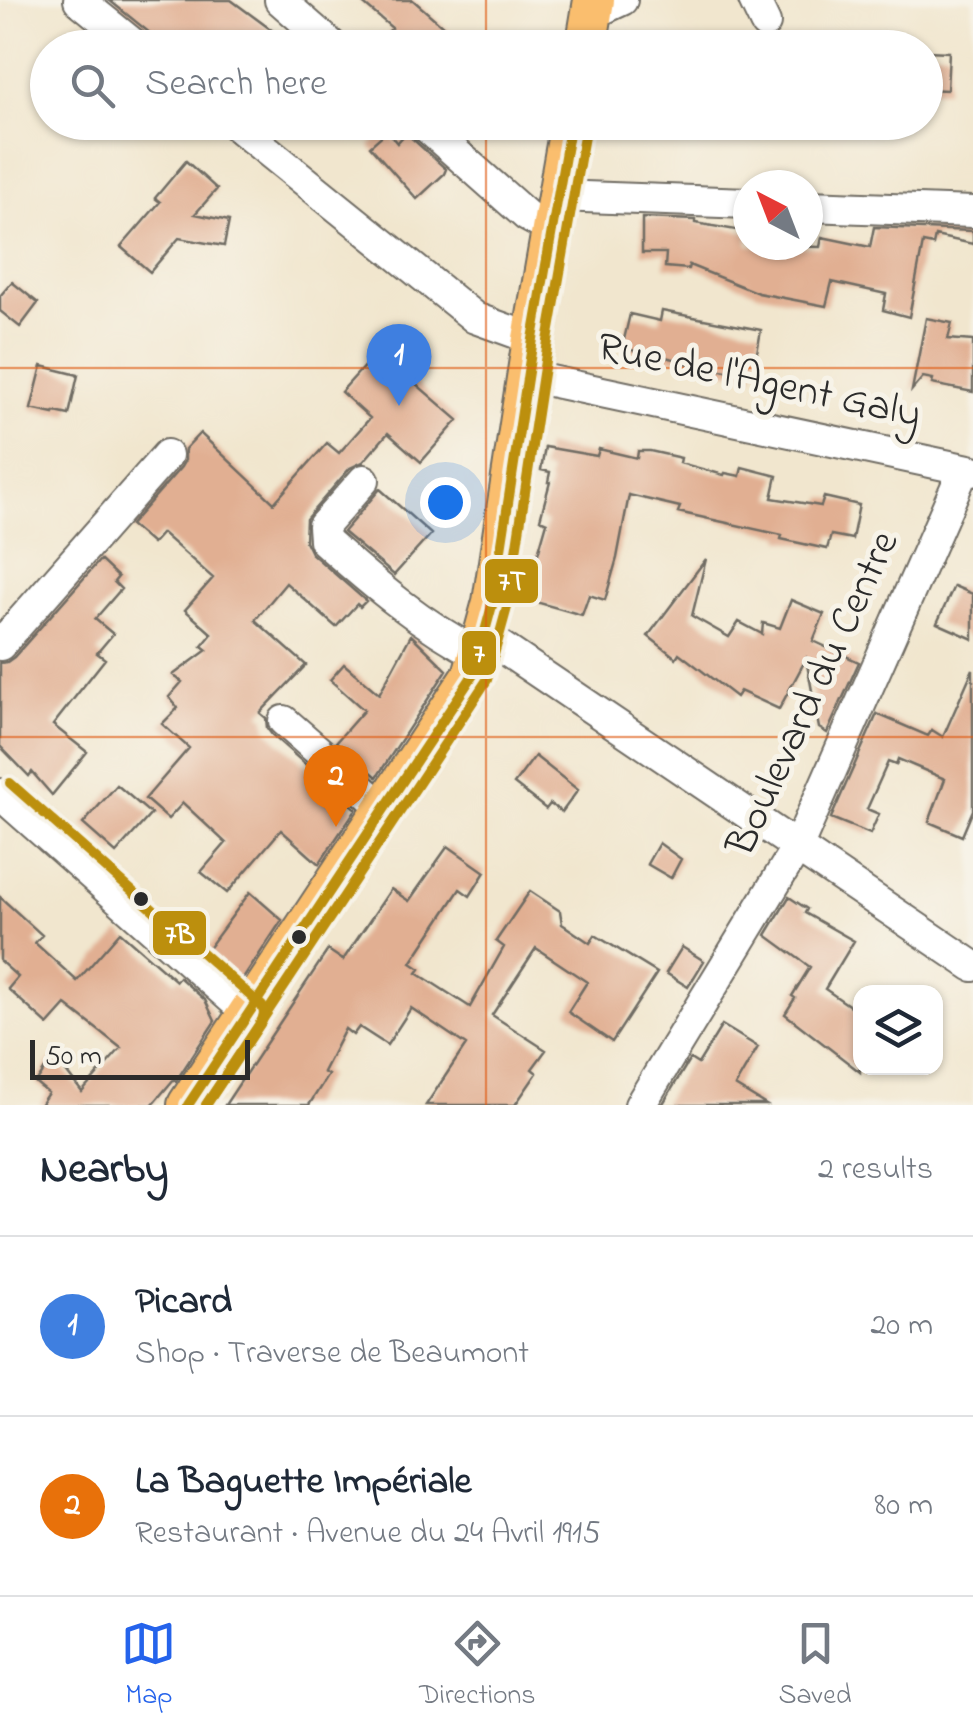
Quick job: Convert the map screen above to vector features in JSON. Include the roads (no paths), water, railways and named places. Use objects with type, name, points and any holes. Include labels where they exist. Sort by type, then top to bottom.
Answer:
[{"type":"main road","points":[[188,1105],[470,683],[493,602],[568,140]]},
{"type":"street","points":[[79,0],[116,30]]},
{"type":"street","points":[[280,0],[314,30]]},
{"type":"street","name":"Rue de l'Agent Galy","points":[[254,140],[530,358],[969,470]]},
{"type":"street","points":[[441,140],[527,216],[733,205]]},
{"type":"street","points":[[823,207],[973,212]]},
{"type":"street","points":[[0,646],[166,456]]},
{"type":"street","name":"Boulevard du Centre","points":[[640,1105],[798,846],[969,470]]},
{"type":"street","points":[[364,480],[322,526],[324,540],[383,593],[449,639],[483,646],[798,846],[973,966]]},
{"type":"street","points":[[284,721],[386,810]]},
{"type":"street","points":[[0,794],[249,1014]]},
{"type":"place","name":"Picard","points":[[399,406]]},
{"type":"place","name":"La Baguette Impériale","points":[[336,827]]}]
